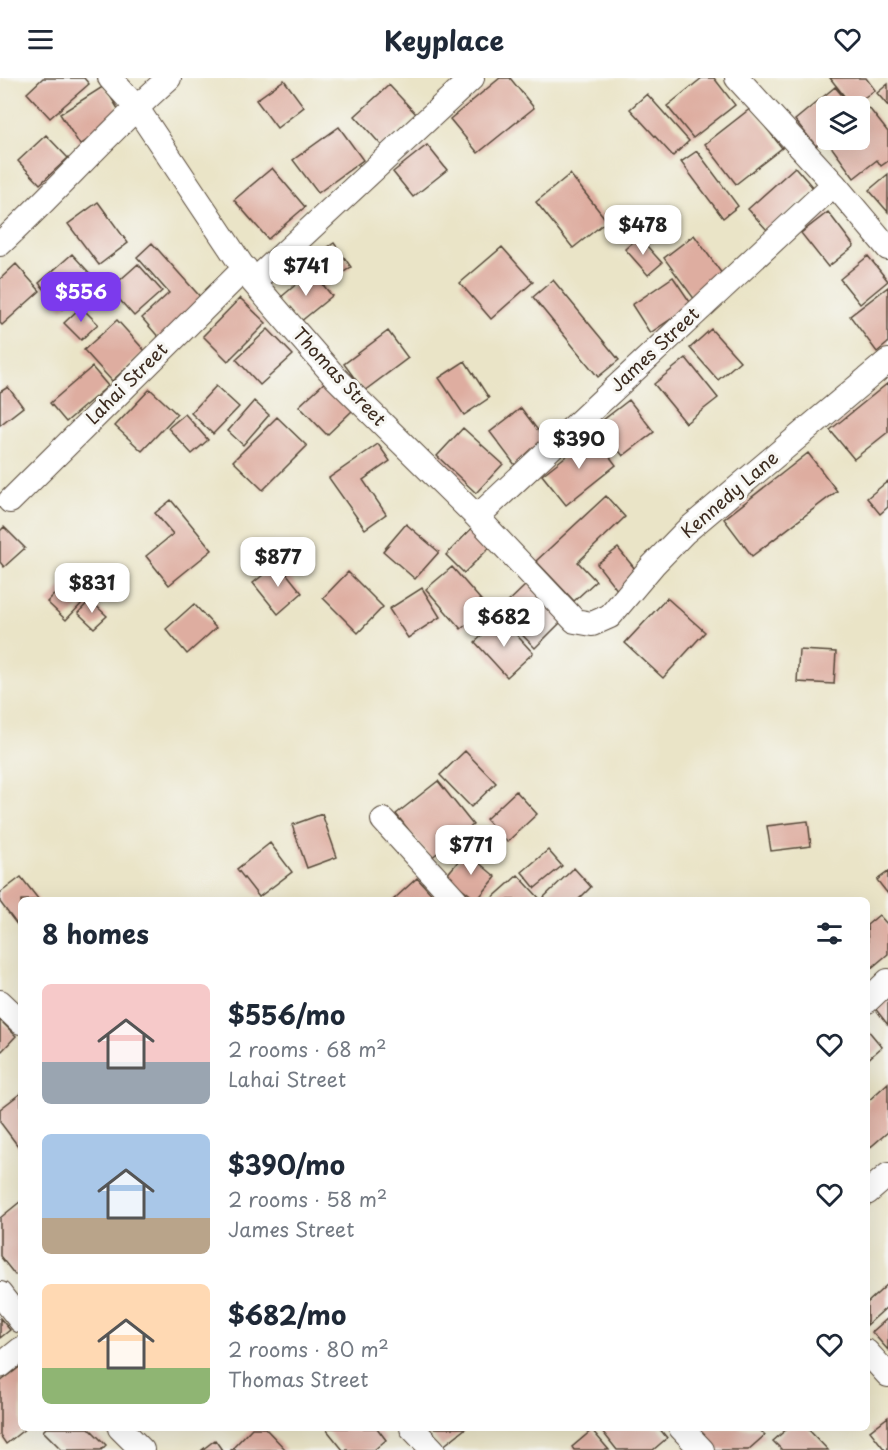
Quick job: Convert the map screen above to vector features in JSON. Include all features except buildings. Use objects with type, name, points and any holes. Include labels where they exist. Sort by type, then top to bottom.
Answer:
[{"type":"street","name":"Thomas Street","points":[[110,78],[136,107],[249,275],[336,378],[477,517],[575,621]]},
{"type":"street","points":[[0,244],[44,203],[136,107],[169,78]]},
{"type":"street","name":"Lahai Street","points":[[10,501],[249,275],[472,78]]},
{"type":"street","points":[[736,78],[834,184],[888,248]]},
{"type":"street","name":"James Street","points":[[477,517],[834,184]]},
{"type":"street","name":"Kennedy Lane","points":[[575,621],[592,624],[610,616],[653,565],[685,532],[888,361]]},
{"type":"street","points":[[383,820],[453,897]]},
{"type":"street","points":[[870,998],[888,981]]},
{"type":"street","points":[[0,1002],[18,1019]]},
{"type":"street","points":[[870,1190],[888,1175]]},
{"type":"street","points":[[0,1294],[18,1317]]},
{"type":"street","points":[[0,1366],[18,1351]]},
{"type":"street","points":[[870,1355],[888,1375]]},
{"type":"street","points":[[123,1431],[142,1450]]},
{"type":"street","points":[[415,1431],[433,1450]]},
{"type":"street","points":[[684,1431],[702,1450]]}]
